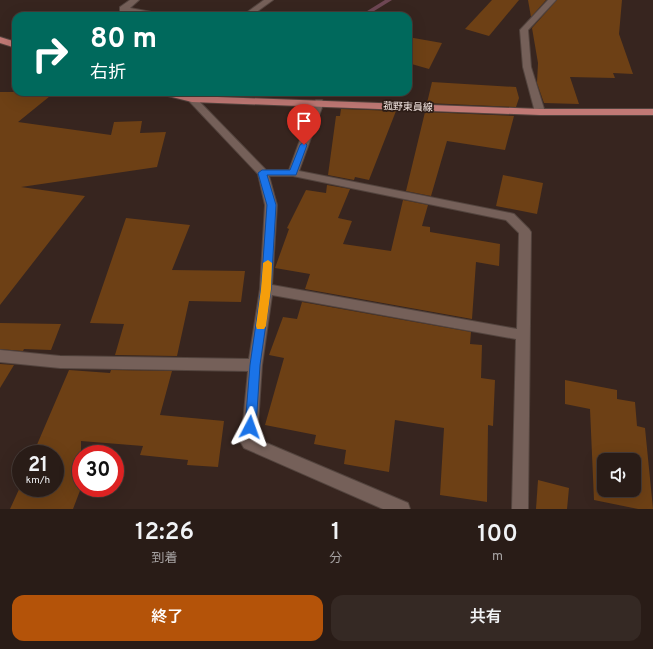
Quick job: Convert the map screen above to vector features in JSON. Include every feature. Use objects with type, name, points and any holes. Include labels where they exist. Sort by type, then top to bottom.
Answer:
[{"type":"main road","points":[[0,40],[12,44]]},
{"type":"main road","name":"菰野東員線","points":[[180,96],[192,99],[319,102],[540,112],[653,112]]},
{"type":"street","points":[[135,0],[123,9],[140,12]]},
{"type":"street","points":[[252,12],[269,0]]},
{"type":"street","points":[[540,112],[526,67],[524,30],[552,0]]},
{"type":"street","points":[[192,99],[262,173],[271,205],[266,289],[255,365],[249,443],[402,509]]},
{"type":"street","points":[[293,173],[319,102]]},
{"type":"street","points":[[262,173],[293,173],[510,217],[525,232],[520,509]]},
{"type":"street","points":[[266,289],[523,335]]},
{"type":"street","points":[[0,356],[60,362],[255,365]]},
{"type":"building","points":[[492,0],[519,0],[489,36],[465,29]]},
{"type":"building","points":[[528,0],[546,0],[531,17]]},
{"type":"building","points":[[557,0],[622,0],[619,34],[633,74],[613,73],[615,78],[570,77],[579,104],[544,103],[537,83],[538,63],[532,28]]},
{"type":"building","points":[[412,38],[442,43],[429,69],[412,64]]},
{"type":"building","points":[[432,82],[516,87],[519,98],[516,107],[427,103]]},
{"type":"building","points":[[0,92],[12,92],[12,96],[50,96],[18,122],[111,135],[114,122],[142,121],[140,133],[166,132],[157,167],[21,187],[85,196],[0,305]]},
{"type":"building","points":[[341,109],[396,111],[369,180],[355,177],[354,180],[328,175],[336,116],[340,116]]},
{"type":"building","points":[[425,112],[514,116],[505,150],[447,141],[431,196],[406,191]]},
{"type":"building","points":[[503,175],[543,183],[537,214],[496,206]]},
{"type":"building","points":[[327,185],[350,189],[338,218],[352,221],[343,244],[391,251],[403,200],[428,205],[422,226],[430,227],[430,232],[500,244],[499,266],[476,262],[472,319],[305,289],[310,274],[275,268],[289,229],[287,228],[306,190],[326,193]]},
{"type":"building","points":[[126,218],[190,225],[172,270],[245,271],[241,302],[189,301],[177,356],[115,355],[124,324],[90,323]]},
{"type":"building","points":[[302,302],[471,332],[470,344],[482,345],[481,378],[495,380],[493,426],[488,425],[487,502],[440,495],[444,428],[395,420],[389,472],[344,464],[346,450],[314,444],[316,435],[265,425],[284,358],[269,355],[283,317],[297,319]]},
{"type":"building","points":[[0,323],[61,324],[51,350],[24,349],[23,351],[0,349]]},
{"type":"building","points":[[0,364],[14,365],[0,388]]},
{"type":"building","points":[[69,370],[110,373],[111,370],[172,371],[160,415],[224,421],[218,467],[187,465],[188,460],[140,455],[143,446],[81,441],[81,445],[72,445],[72,497],[78,497],[73,509],[10,509],[16,497],[64,497],[64,445],[37,445]]},
{"type":"building","points":[[565,380],[617,390],[617,399],[635,402],[637,426],[645,428],[653,509],[638,509],[594,500],[590,409],[565,404]]},
{"type":"building","points":[[538,480],[569,488],[567,509],[536,509]]},
{"type":"waterway","points":[[369,12],[389,0]]},
{"type":"slow traffic","points":[[261,326],[268,263]]},
{"type":"route","points":[[250,427],[255,365],[266,289],[271,205],[262,173],[293,173],[304,145]]}]
